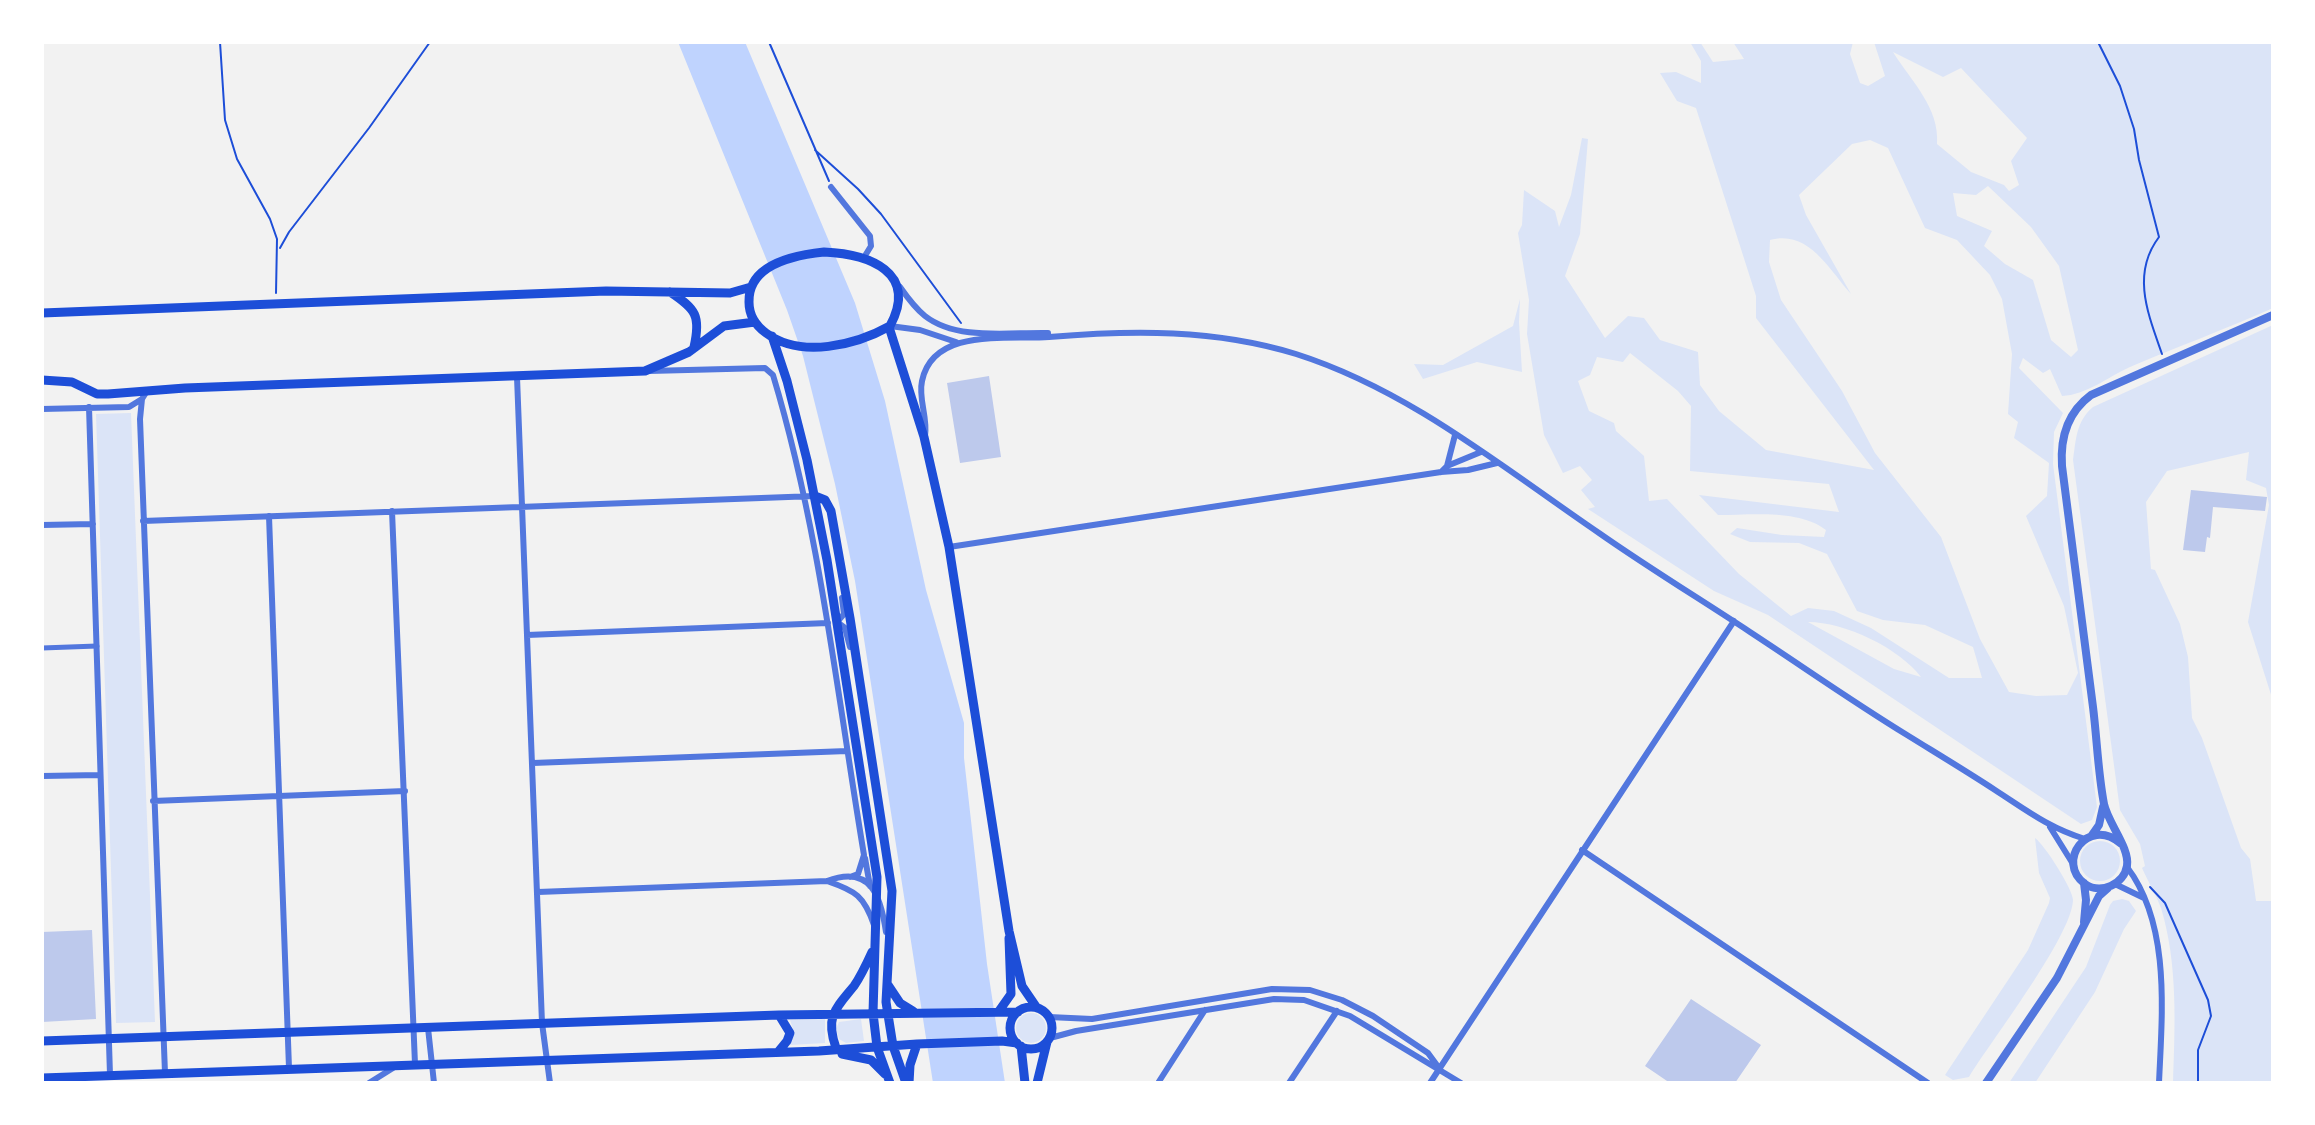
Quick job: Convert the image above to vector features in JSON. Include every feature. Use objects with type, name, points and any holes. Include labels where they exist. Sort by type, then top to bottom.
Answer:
[{"type":"main road","points":[[42,313],[606,291],[734,293],[751,287],[769,267],[789,257],[824,252],[863,259],[883,268],[899,286],[898,307],[887,328],[842,344],[819,346],[787,342],[772,336],[755,322],[749,304],[751,287]]},
{"type":"main road","points":[[668,291],[689,305],[696,316],[698,331],[694,347]]},
{"type":"main road","points":[[42,380],[72,382],[97,394],[145,395],[645,371],[676,358],[724,326],[755,322]]},
{"type":"main road","points":[[887,328],[924,437],[949,547],[1009,931],[1022,986],[1037,1008],[1049,1017],[1052,1027],[1037,1083]]},
{"type":"main road","points":[[772,336],[787,381],[815,496],[832,623],[877,877],[874,890],[873,1013],[877,1047],[889,1081]]},
{"type":"main road","points":[[815,496],[828,503],[839,554],[892,891],[888,1013],[893,1046],[907,1083]]},
{"type":"main road","points":[[1009,931],[1011,994],[1019,1011]]},
{"type":"main road","points":[[848,1054],[836,1048],[831,1035],[835,1009],[856,983],[875,945]]},
{"type":"main road","points":[[887,984],[900,1003],[916,1012]]},
{"type":"main road","points":[[998,1010],[1011,994]]},
{"type":"main road","points":[[42,1041],[810,1014],[835,1009],[888,1013],[1037,1008]]},
{"type":"main road","points":[[1019,1011],[1010,1028],[1019,1045],[1025,1083]]},
{"type":"main road","points":[[778,1052],[790,1033],[779,1015]]},
{"type":"main road","points":[[819,1051],[1002,1041],[1037,1048],[1048,1040]]},
{"type":"main road","points":[[907,1083],[917,1044]]},
{"type":"main road","points":[[42,1078],[819,1051],[871,1060],[889,1081]]},
{"type":"street","points":[[831,187],[870,236],[871,246],[863,259]]},
{"type":"street","points":[[899,286],[927,317],[941,325],[968,332],[1076,334]]},
{"type":"street","points":[[1986,1083],[2057,978],[2099,896],[2124,875],[2127,867],[2127,854],[2104,804],[2062,466],[2062,444],[2069,420],[2085,399],[2099,390],[2273,315]]},
{"type":"street","points":[[887,328],[920,330],[960,343]]},
{"type":"street","points":[[924,437],[926,422],[921,381],[938,354],[960,343],[1151,331],[1281,350],[1356,376],[1411,405],[1602,536],[2050,827],[2089,837],[2107,835],[2120,843]]},
{"type":"street","points":[[645,371],[765,368],[773,375],[792,441],[832,623],[847,751],[864,855],[874,890],[882,904],[889,944]]},
{"type":"street","points":[[517,377],[542,1023],[550,1083]]},
{"type":"street","points":[[42,409],[129,407],[145,395]]},
{"type":"street","points":[[145,395],[140,419],[143,521],[165,1073]]},
{"type":"street","points":[[89,407],[110,1075]]},
{"type":"street","points":[[1444,469],[1455,435]]},
{"type":"street","points":[[1444,469],[1481,452]]},
{"type":"street","points":[[949,547],[1444,469],[1468,470],[1497,463]]},
{"type":"street","points":[[143,521],[815,496]]},
{"type":"street","points":[[392,511],[415,1064]]},
{"type":"street","points":[[269,516],[289,1068]]},
{"type":"street","points":[[42,525],[93,524]]},
{"type":"street","points":[[832,623],[844,614],[837,566],[839,554]]},
{"type":"street","points":[[1430,1083],[1734,621]]},
{"type":"street","points":[[527,635],[832,623],[847,632],[858,681]]},
{"type":"street","points":[[42,648],[98,646]]},
{"type":"street","points":[[533,763],[847,751]]},
{"type":"street","points":[[42,776],[100,775]]},
{"type":"street","points":[[153,801],[405,791]]},
{"type":"street","points":[[2073,864],[2077,847],[2099,825],[2104,804]]},
{"type":"street","points":[[2050,827],[2084,883],[2098,888],[2112,885],[2129,888],[2144,898]]},
{"type":"street","points":[[1582,850],[1928,1083]]},
{"type":"street","points":[[538,892],[827,881],[858,874],[864,855]]},
{"type":"street","points":[[2127,867],[2141,887],[2153,916],[2158,947],[2159,1083]]},
{"type":"street","points":[[850,877],[874,890]]},
{"type":"street","points":[[827,881],[851,891],[866,902],[876,931]]},
{"type":"street","points":[[2083,925],[2086,900],[2084,883]]},
{"type":"street","points":[[1049,1017],[1092,1019],[1264,990],[1310,990],[1342,1000],[1373,1016],[1428,1053],[1439,1068]]},
{"type":"street","points":[[1048,1040],[1076,1031],[1289,998],[1323,1005],[1362,1023],[1461,1083]]},
{"type":"street","points":[[1158,1083],[1205,1010]]},
{"type":"street","points":[[1289,1083],[1337,1011]]},
{"type":"street","points":[[428,1028],[434,1083]]},
{"type":"street","points":[[369,1083],[398,1065]]},
{"type":"path","points":[[220,42],[225,120],[237,159],[273,225],[278,251],[274,304]]},
{"type":"path","points":[[278,251],[430,42]]},
{"type":"path","points":[[769,42],[831,187]]},
{"type":"path","points":[[2098,42],[2120,86],[2134,129],[2158,229],[2159,237],[2151,247],[2144,266],[2144,289],[2148,319],[2164,363]]},
{"type":"path","points":[[815,150],[881,214],[968,332]]},
{"type":"path","points":[[2148,885],[2165,903],[2208,1000],[2211,1016],[2198,1050],[2198,1083]]},
{"type":"shaded area","points":[[1690,42],[1700,42],[1713,62],[1744,59],[1733,42],[1853,42],[1850,54],[1860,83],[1868,86],[1885,76],[1874,42],[2273,42],[2273,308],[2071,395],[2062,396],[2050,369],[2043,373],[2023,358],[2019,368],[2063,413],[2054,432],[2053,464],[2097,807],[2092,820],[2081,824],[1768,615],[1714,591],[1588,509],[1595,507],[1581,490],[1592,480],[1580,466],[1563,473],[1544,435],[1527,334],[1529,300],[1518,233],[1522,225],[1524,190],[1555,211],[1559,227],[1571,195],[1582,138],[1588,139],[1580,234],[1565,276],[1605,338],[1628,316],[1644,318],[1660,340],[1698,352],[1700,385],[1719,411],[1766,450],[1874,470],[1756,318],[1756,296],[1696,108],[1677,101],[1660,73],[1676,72],[1701,83],[1701,61]],"holes":[[[1893,52],[1943,77],[1961,68],[2027,138],[2011,161],[2019,185],[2009,191],[2004,185],[1971,172],[1937,144],[1934,119],[1916,84]],[[1870,140],[1888,148],[1925,228],[1957,240],[1990,275],[2002,299],[2012,354],[2008,414],[2018,422],[2014,438],[2049,463],[2047,496],[2026,516],[2064,606],[2078,673],[2067,695],[2036,696],[2009,692],[1980,639],[1941,537],[1875,453],[1842,391],[1781,300],[1769,262],[1770,240],[1783,238],[1807,246],[1826,263],[1851,294],[1806,215],[1799,195],[1852,144]],[[1988,186],[2031,227],[2059,266],[2078,350],[2071,357],[2051,340],[2033,280],[2005,264],[1984,246],[1992,231],[1957,216],[1953,193],[1976,195]],[[1630,353],[1678,391],[1691,406],[1690,471],[1829,484],[1839,512],[1699,495],[1718,515],[1789,516],[1815,523],[1826,530],[1824,537],[1737,528],[1730,534],[1750,542],[1799,543],[1827,554],[1857,611],[1883,620],[1925,625],[1973,647],[1982,678],[1949,678],[1871,628],[1834,611],[1808,608],[1791,616],[1739,574],[1667,499],[1649,501],[1644,456],[1616,431],[1614,423],[1589,411],[1578,381],[1590,375],[1597,357],[1623,362]],[[1808,622],[1838,627],[1870,639],[1899,656],[1921,677],[1894,669]]]},
{"type":"shaded area","points":[[1520,299],[1522,372],[1477,362],[1423,379],[1414,364],[1443,365],[1513,326]]},
{"type":"shaded area","points":[[2273,325],[2273,701],[2248,622],[2269,505],[2266,488],[2246,480],[2249,452],[2167,471],[2146,502],[2151,569],[2155,570],[2180,624],[2188,657],[2192,718],[2241,848],[2250,859],[2256,901],[2271,901],[2273,920],[2273,1083],[2173,1083],[2174,995],[2170,951],[2161,908],[2142,868],[2145,866],[2140,844],[2120,810],[2073,460],[2080,425],[2093,407]]},
{"type":"shaded area","points":[[131,413],[155,1022],[116,1023],[96,414]]},
{"type":"shaded area","points":[[2035,838],[2051,857],[2072,894],[2069,916],[2029,988],[1969,1077],[1953,1080],[1945,1075],[2028,950],[2049,903],[2050,898],[2039,873]]},
{"type":"shaded area","points":[[2100,841],[2114,847],[2120,861],[2114,875],[2100,881],[2086,875],[2080,861],[2086,847]]},
{"type":"shaded area","points":[[2122,899],[2129,901],[2136,911],[2124,929],[2095,992],[2035,1083],[2009,1083],[2086,967],[2110,905]]},
{"type":"shaded area","points":[[1031,1013],[1042,1017],[1046,1028],[1042,1039],[1031,1043],[1020,1039],[1016,1028],[1020,1017]]},
{"type":"shaded area","points":[[825,1019],[825,1043],[790,1045],[793,1029],[790,1020]]},
{"type":"shaded area","points":[[861,1019],[864,1041],[846,1043],[839,1039],[836,1029],[839,1022]]},
{"type":"water","points":[[678,42],[745,42],[855,303],[885,401],[926,590],[964,723],[964,758],[987,964],[1005,1083],[933,1083],[855,581],[835,484],[803,356],[787,310]]},
{"type":"building","points":[[989,376],[1001,457],[960,463],[947,383]]},
{"type":"building","points":[[2191,490],[2267,497],[2265,511],[2213,507],[2210,538],[2207,537],[2205,552],[2183,550]]},
{"type":"building","points":[[92,930],[96,1019],[42,1022],[42,932]]},
{"type":"building","points":[[1691,999],[1761,1045],[1735,1083],[1670,1083],[1645,1066]]}]
